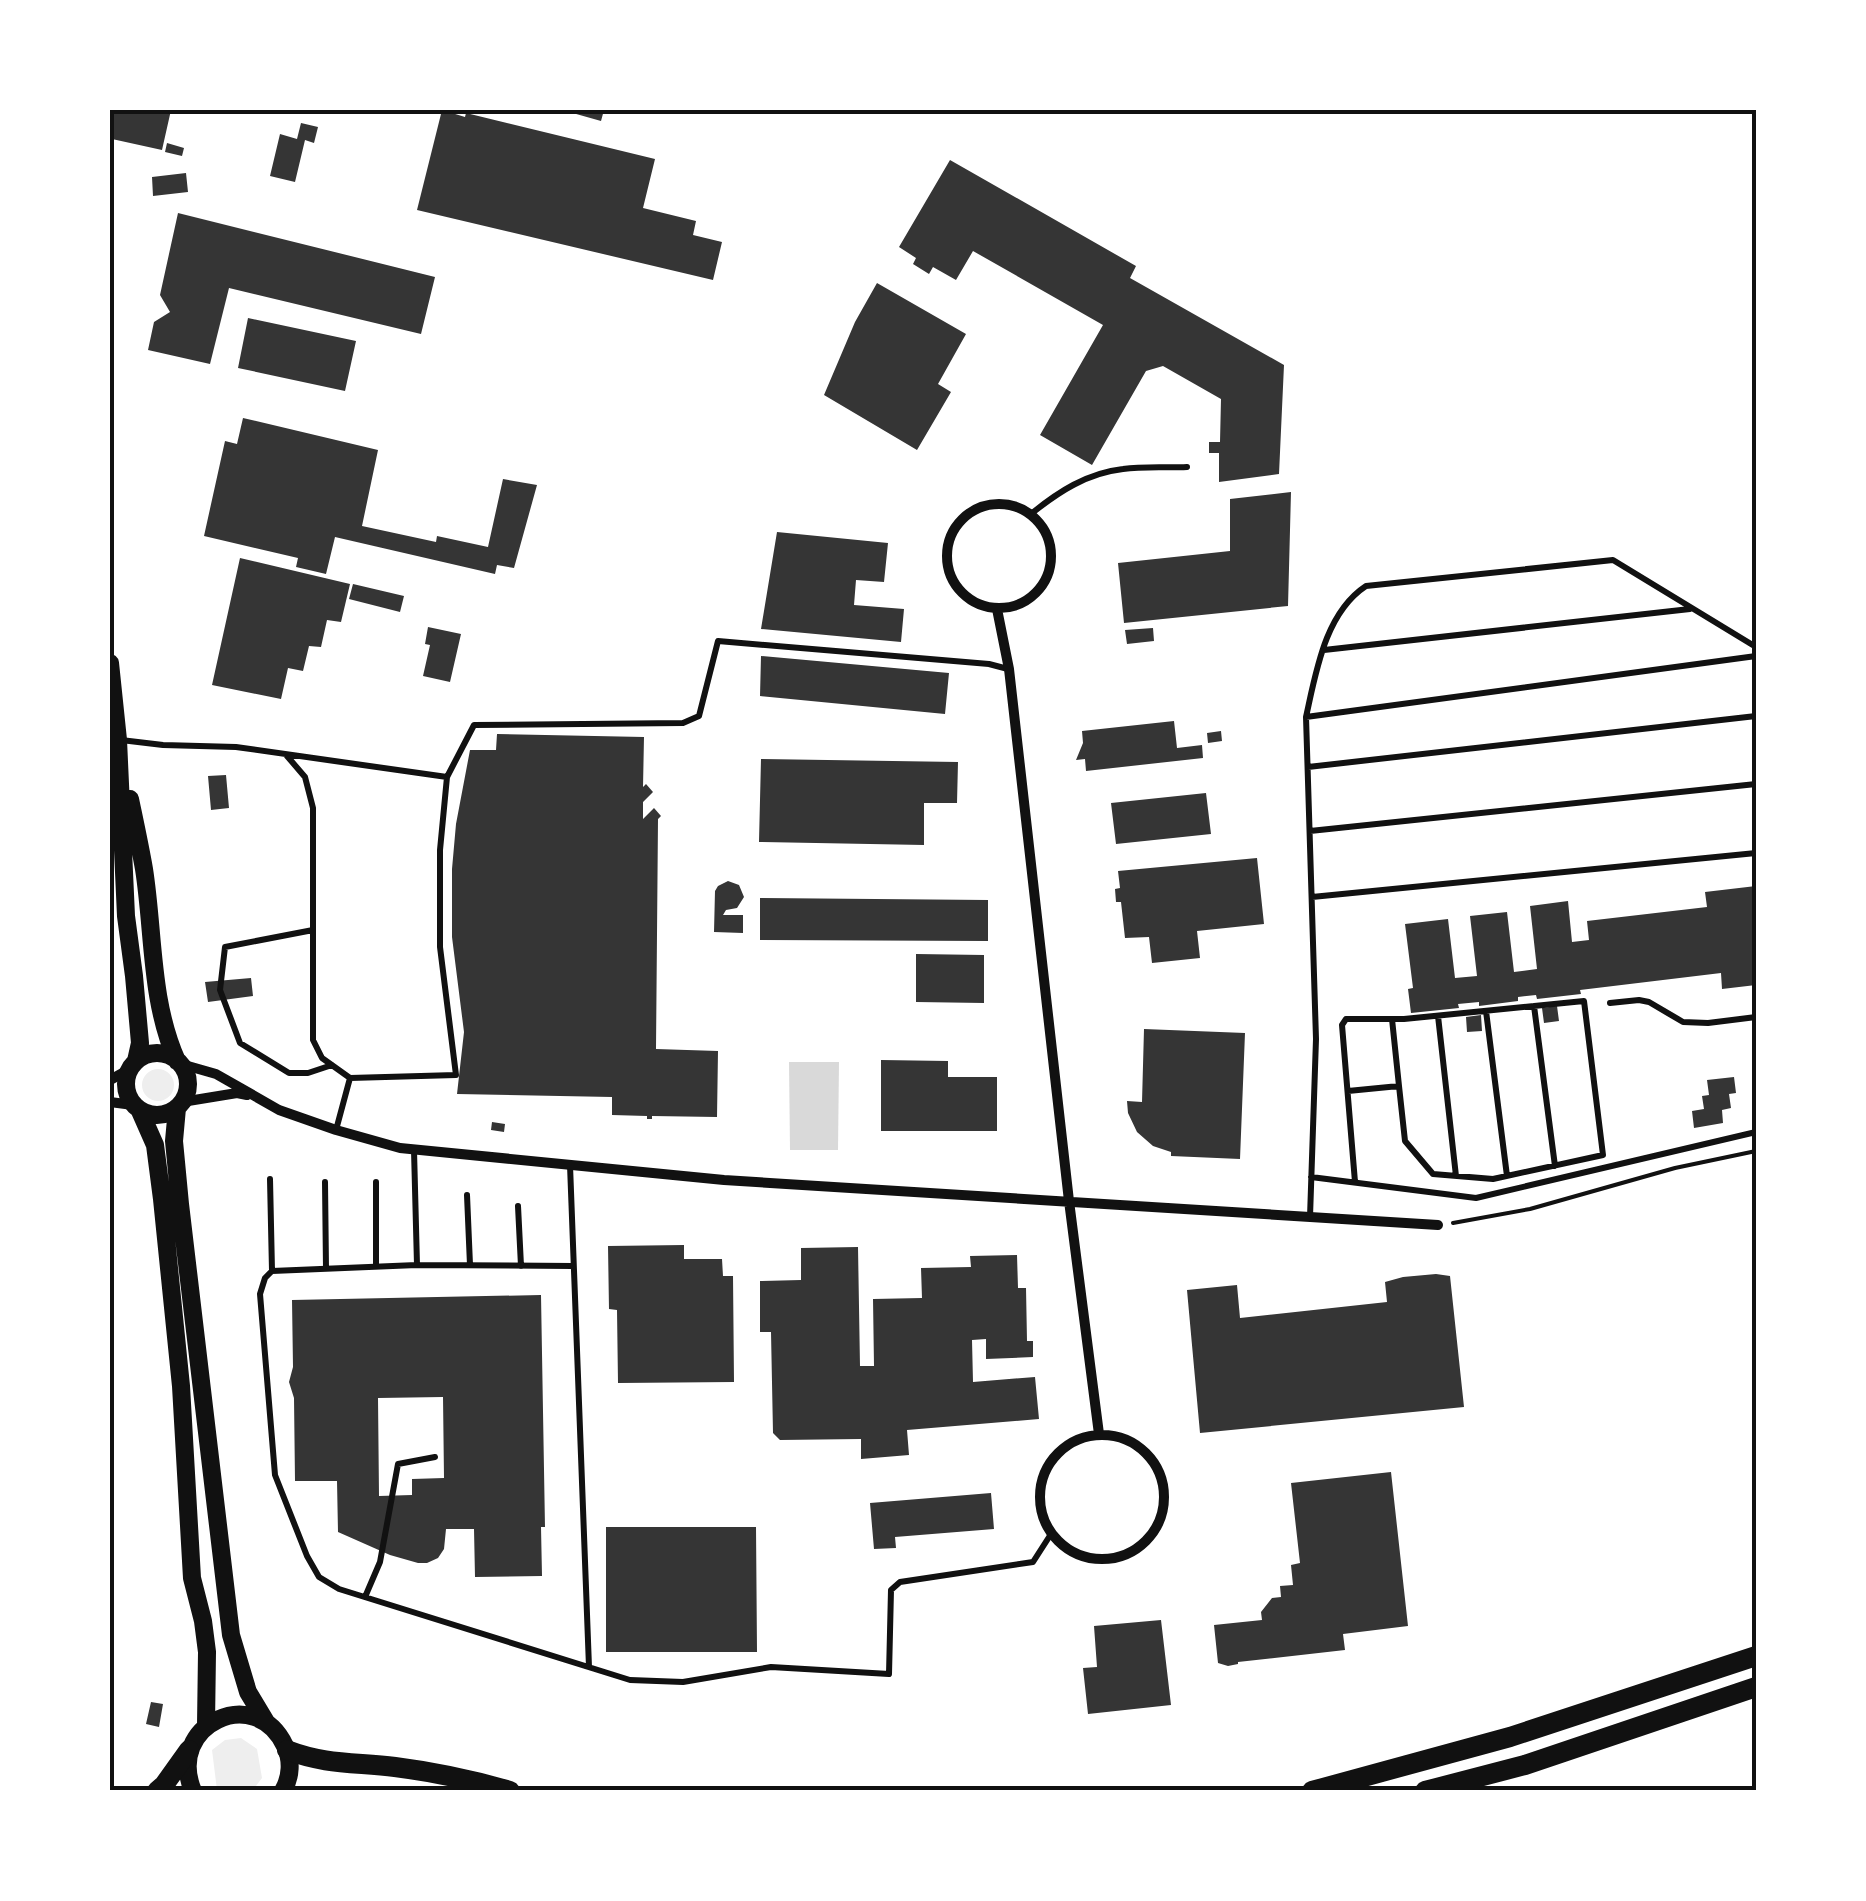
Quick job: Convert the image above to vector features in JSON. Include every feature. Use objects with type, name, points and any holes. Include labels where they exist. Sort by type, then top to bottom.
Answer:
[{"type":"highway","points":[[1312,1791],[1510,1737],[1756,1656]]},
{"type":"highway","points":[[1425,1791],[1525,1764],[1756,1687]]},
{"type":"highway","points":[[157,1791],[189,1750]]},
{"type":"highway","points":[[288,1750],[326,1762],[393,1767],[510,1791]]},
{"type":"main road","points":[[110,662],[126,916],[140,1043],[126,1087],[155,1146],[162,1199],[181,1386],[192,1578],[207,1652],[206,1726]]},
{"type":"main road","points":[[114,739],[144,869],[158,1001],[166,1037],[188,1083],[174,1141],[231,1636],[248,1692],[288,1750],[290,1767],[283,1791]]},
{"type":"main road","points":[[133,1065],[152,1053],[161,1053],[179,1063]]},
{"type":"main road","points":[[136,1108],[159,1116],[180,1105]]},
{"type":"main road","points":[[192,1791],[186,1764],[189,1750],[206,1726],[217,1719],[242,1714],[266,1722]]},
{"type":"street","points":[[997,504],[1015,506],[1031,514],[1049,541],[1051,558],[1048,574],[1028,600],[997,609],[979,606],[952,582],[946,565],[946,547],[964,516],[997,504]]},
{"type":"street","points":[[997,609],[1009,669],[1099,1434]]},
{"type":"street","points":[[179,1063],[216,1074],[279,1110],[414,1150],[724,1180],[1438,1225]]},
{"type":"street","points":[[110,1080],[133,1065]]},
{"type":"street","points":[[180,1105],[238,1093],[253,1096]]},
{"type":"street","points":[[110,1102],[136,1108]]},
{"type":"street","points":[[1118,1436],[1137,1444],[1152,1458],[1165,1495],[1154,1532],[1140,1547],[1103,1560],[1084,1557],[1066,1548],[1052,1534],[1042,1517],[1039,1498],[1050,1462],[1063,1448],[1080,1438],[1118,1436]]},
{"type":"lane","points":[[1031,514],[1079,481],[1122,468],[1188,467]]},
{"type":"lane","points":[[1310,1217],[1316,1039],[1306,717],[1318,665],[1334,623],[1352,595],[1366,586],[1613,560],[1756,647]]},
{"type":"lane","points":[[1324,650],[1694,609]]},
{"type":"lane","points":[[286,755],[304,776],[314,808],[313,1040],[322,1058],[350,1078],[456,1075],[440,948],[440,850],[447,777],[474,725],[683,723],[698,716],[718,641],[1009,669]]},
{"type":"lane","points":[[1306,717],[1756,656]]},
{"type":"lane","points":[[1308,767],[1756,716]]},
{"type":"lane","points":[[114,739],[163,745],[236,746],[447,777]]},
{"type":"lane","points":[[1310,832],[1756,784]]},
{"type":"lane","points":[[1312,897],[1756,852]]},
{"type":"lane","points":[[313,930],[225,947],[220,990],[240,1043],[289,1073],[332,1065]]},
{"type":"lane","points":[[1354,1182],[1342,1025],[1346,1019],[1438,1016],[1584,1000],[1603,1155],[1494,1180],[1433,1174],[1405,1140],[1392,1019]]},
{"type":"lane","points":[[1610,1003],[1649,1002],[1683,1022],[1756,1017]]},
{"type":"lane","points":[[1534,1006],[1555,1166]]},
{"type":"lane","points":[[1486,1011],[1507,1176]]},
{"type":"lane","points":[[1438,1016],[1456,1176]]},
{"type":"lane","points":[[336,1130],[350,1078]]},
{"type":"lane","points":[[1348,1091],[1398,1086]]},
{"type":"lane","points":[[1311,1177],[1476,1198],[1756,1132]]},
{"type":"lane","points":[[414,1150],[417,1265]]},
{"type":"lane","points":[[570,1165],[590,1667]]},
{"type":"lane","points":[[270,1180],[272,1271]]},
{"type":"lane","points":[[325,1182],[326,1268]]},
{"type":"lane","points":[[376,1182],[376,1266]]},
{"type":"lane","points":[[467,1196],[470,1265]]},
{"type":"lane","points":[[518,1206],[521,1266]]},
{"type":"lane","points":[[572,1266],[376,1266],[272,1271],[265,1278],[260,1294],[274,1475],[306,1556],[320,1576],[339,1589],[630,1680],[682,1682],[771,1666],[888,1674],[892,1590],[900,1582],[1033,1562],[1052,1534]]},
{"type":"lane","points":[[364,1597],[380,1562],[398,1464],[435,1457]]},
{"type":"path","points":[[1438,1225],[1530,1210],[1675,1168],[1756,1151]]},
{"type":"shaded area","points":[[789,1062],[839,1062],[838,1150],[790,1150]]},
{"type":"shaded area","points":[[158,1069],[169,1074],[174,1085],[169,1096],[158,1101],[147,1096],[142,1085],[147,1074]]},
{"type":"shaded area","points":[[241,1738],[257,1749],[262,1778],[252,1791],[217,1790],[212,1750],[225,1740]]},
{"type":"building","points":[[110,110],[171,110],[162,150],[112,139]]},
{"type":"building","points":[[442,110],[655,159],[643,208],[696,221],[693,235],[722,242],[713,280],[417,210]]},
{"type":"building","points":[[562,110],[604,110],[601,121]]},
{"type":"building","points":[[301,123],[318,127],[314,143],[305,140],[295,182],[270,176],[280,134],[297,139]]},
{"type":"building","points":[[167,143],[184,148],[182,156],[165,152]]},
{"type":"building","points":[[950,160],[1136,266],[1130,278],[1284,365],[1279,474],[1219,482],[1219,453],[1209,453],[1209,442],[1220,442],[1221,399],[1163,366],[1146,371],[1092,465],[1040,435],[1103,325],[973,251],[956,280],[933,267],[929,274],[913,264],[916,258],[899,247]]},
{"type":"building","points":[[186,173],[188,192],[153,196],[152,177]]},
{"type":"building","points":[[178,213],[435,277],[421,334],[229,288],[210,364],[148,350],[154,322],[170,312],[160,295]]},
{"type":"building","points":[[877,283],[966,334],[938,384],[951,392],[917,450],[824,395],[855,322]]},
{"type":"building","points":[[248,318],[356,341],[345,391],[238,368]]},
{"type":"building","points":[[243,418],[378,450],[362,526],[436,542],[437,536],[488,547],[503,479],[537,485],[514,568],[497,565],[495,574],[335,537],[326,574],[296,567],[298,558],[204,536],[225,441],[237,444]]},
{"type":"building","points":[[1291,492],[1288,606],[1124,623],[1118,563],[1230,551],[1230,499]]},
{"type":"building","points":[[777,532],[888,543],[884,582],[856,580],[854,605],[904,609],[901,642],[761,629]]},
{"type":"building","points":[[240,558],[350,584],[341,622],[327,620],[321,647],[309,646],[303,671],[288,668],[281,699],[212,685]]},
{"type":"building","points":[[353,584],[404,596],[400,612],[349,599]]},
{"type":"building","points":[[428,627],[461,634],[450,682],[423,676],[430,645],[425,644]]},
{"type":"building","points":[[1153,628],[1154,641],[1127,644],[1125,630]]},
{"type":"building","points":[[761,656],[949,673],[945,714],[760,696]]},
{"type":"building","points":[[1174,721],[1177,748],[1202,745],[1203,758],[1086,771],[1085,759],[1076,760],[1083,743],[1082,731]]},
{"type":"building","points":[[1221,731],[1222,741],[1208,743],[1207,733]]},
{"type":"building","points":[[497,734],[644,737],[643,787],[646,784],[653,792],[643,802],[643,819],[654,808],[661,816],[656,1049],[718,1051],[717,1117],[647,1119],[612,1115],[612,1097],[457,1094],[464,1032],[452,937],[456,824],[470,750],[496,750]]},
{"type":"building","points":[[761,759],[958,762],[957,803],[924,803],[924,845],[759,842]]},
{"type":"building","points":[[226,775],[229,808],[211,810],[208,776]]},
{"type":"building","points":[[1206,793],[1211,834],[1116,844],[1111,803]]},
{"type":"building","points":[[1257,858],[1264,924],[1197,931],[1200,958],[1152,963],[1149,937],[1125,938],[1121,902],[1116,902],[1115,889],[1120,888],[1118,871]]},
{"type":"building","points":[[728,881],[739,885],[744,897],[737,908],[726,910],[723,915],[743,915],[743,933],[714,932],[715,891]]},
{"type":"building","points":[[1756,886],[1756,985],[1722,989],[1721,973],[1411,1013],[1408,989],[1413,988],[1405,924],[1448,919],[1455,978],[1477,976],[1470,916],[1507,912],[1514,972],[1537,969],[1530,906],[1568,901],[1572,942],[1589,940],[1587,921],[1707,907],[1705,892]]},
{"type":"building","points":[[760,898],[988,900],[988,941],[760,940]]},
{"type":"building","points":[[916,954],[984,955],[984,1003],[916,1002]]},
{"type":"building","points":[[251,978],[253,996],[208,1002],[205,982]]},
{"type":"building","points":[[1557,1006],[1559,1021],[1544,1023],[1542,1008]]},
{"type":"building","points":[[1481,1015],[1482,1031],[1467,1032],[1466,1017]]},
{"type":"building","points":[[1144,1029],[1245,1033],[1240,1159],[1171,1156],[1171,1152],[1153,1146],[1137,1132],[1127,1101],[1142,1102]]},
{"type":"building","points":[[881,1060],[948,1061],[948,1077],[997,1077],[997,1131],[881,1131]]},
{"type":"building","points":[[1734,1077],[1736,1093],[1729,1094],[1731,1108],[1722,1110],[1723,1123],[1694,1128],[1692,1111],[1704,1109],[1702,1096],[1709,1095],[1707,1080]]},
{"type":"building","points":[[492,1122],[505,1124],[504,1132],[491,1130]]},
{"type":"building","points":[[684,1245],[684,1259],[722,1259],[723,1276],[733,1276],[734,1382],[618,1383],[617,1310],[609,1309],[608,1246]]},
{"type":"building","points":[[858,1247],[860,1366],[874,1366],[873,1299],[922,1298],[921,1268],[971,1267],[970,1256],[1017,1255],[1018,1288],[1026,1288],[1027,1341],[1033,1341],[1033,1357],[986,1359],[986,1339],[972,1340],[973,1382],[1035,1377],[1039,1419],[907,1430],[909,1455],[861,1459],[861,1439],[780,1440],[773,1433],[771,1332],[760,1332],[760,1281],[801,1280],[801,1248]]},
{"type":"building","points":[[1436,1274],[1450,1276],[1464,1407],[1200,1433],[1187,1290],[1237,1285],[1240,1318],[1387,1302],[1385,1282]]},
{"type":"building","points":[[541,1295],[545,1527],[541,1527],[542,1576],[475,1577],[474,1529],[446,1529],[444,1549],[438,1558],[427,1563],[390,1555],[338,1532],[337,1481],[295,1481],[294,1398],[289,1382],[293,1367],[292,1300]],"holes":[[[443,1397],[444,1478],[412,1479],[412,1495],[379,1496],[378,1398]]]},
{"type":"building","points":[[1391,1472],[1408,1626],[1343,1634],[1345,1650],[1228,1666],[1218,1663],[1214,1625],[1262,1620],[1261,1612],[1272,1598],[1281,1597],[1280,1586],[1293,1585],[1291,1565],[1300,1563],[1291,1483]]},
{"type":"building","points":[[991,1493],[994,1529],[895,1537],[896,1548],[874,1549],[870,1503]]},
{"type":"building","points":[[606,1527],[756,1527],[757,1652],[606,1652]]},
{"type":"building","points":[[1161,1620],[1171,1705],[1088,1714],[1083,1668],[1097,1667],[1094,1626]]},
{"type":"building","points":[[151,1702],[163,1704],[159,1727],[146,1724]]}]
